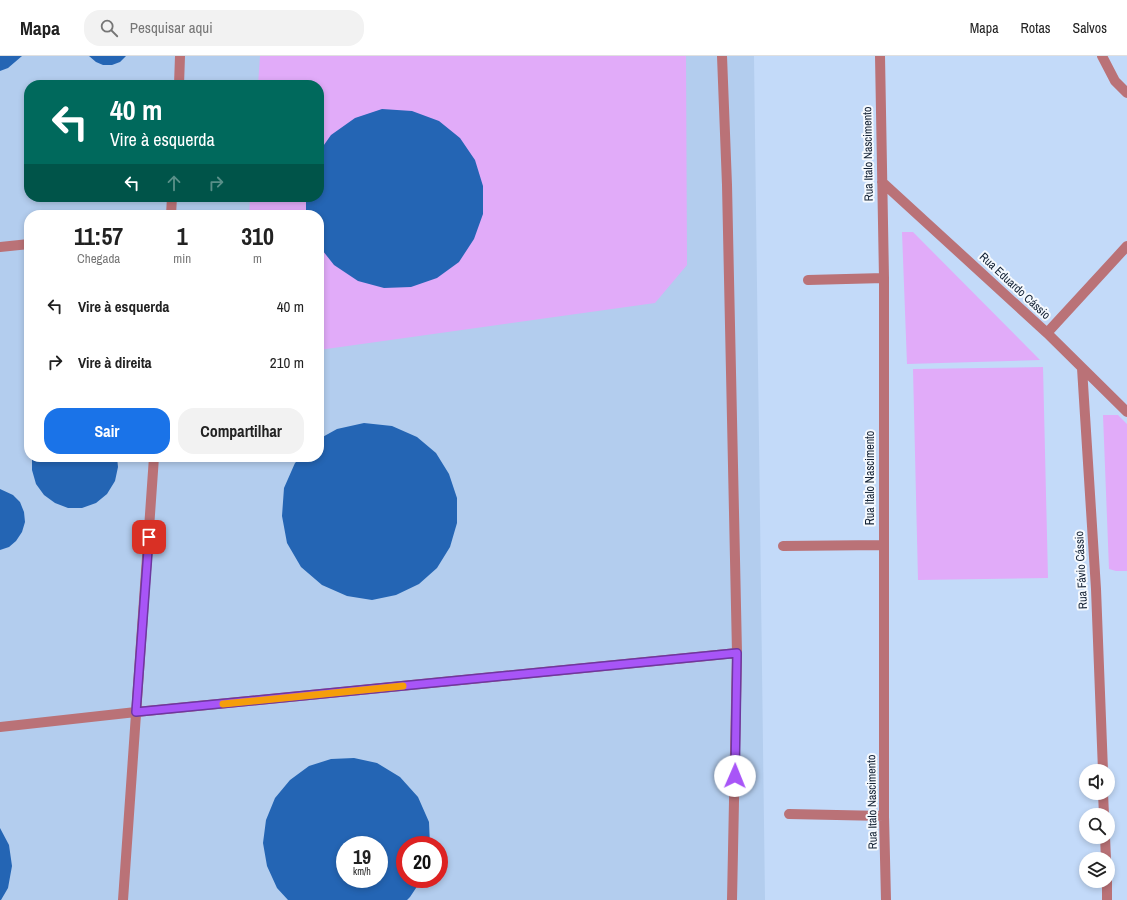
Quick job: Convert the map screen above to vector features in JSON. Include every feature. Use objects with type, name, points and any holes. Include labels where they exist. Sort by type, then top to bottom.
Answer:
[{"type":"street","points":[[179,80],[180,56]]},
{"type":"street","points":[[722,56],[727,185],[737,653],[732,900]]},
{"type":"street","name":"Rua Italo Nascimento","points":[[880,56],[884,278],[883,545],[884,816],[886,900]]},
{"type":"street","points":[[1102,56],[1115,81],[1127,93]]},
{"type":"street","name":"Rua Eduardo Cássio","points":[[882,182],[1047,333],[1127,412]]},
{"type":"street","points":[[0,247],[24,245]]},
{"type":"street","points":[[1047,333],[1127,246]]},
{"type":"street","points":[[808,280],[884,278]]},
{"type":"street","name":"Rua Fávio Cássio","points":[[1082,368],[1096,589],[1103,764]]},
{"type":"street","points":[[123,900],[154,462]]},
{"type":"street","points":[[783,546],[883,545]]},
{"type":"street","points":[[0,727],[136,712],[737,653]]},
{"type":"street","points":[[789,814],[884,816]]},
{"type":"street","points":[[1106,888],[1107,900]]},
{"type":"shaded area","points":[[0,56],[754,56],[765,900],[0,900]]},
{"type":"shaded area","points":[[260,56],[686,56],[687,265],[655,303],[324,349],[324,210],[249,210],[250,202],[324,202],[324,80],[258,80]]},
{"type":"shaded area","points":[[902,232],[913,232],[1040,360],[907,364]]},
{"type":"shaded area","points":[[1043,367],[1048,578],[918,580],[913,369]]},
{"type":"shaded area","points":[[1103,415],[1118,415],[1127,424],[1127,571],[1116,571],[1109,569]]},
{"type":"building","points":[[0,56],[22,56],[8,68],[0,71]]},
{"type":"building","points":[[89,56],[126,56],[120,62],[112,65],[103,65],[96,62]]},
{"type":"building","points":[[382,109],[412,111],[439,121],[460,138],[475,160],[483,186],[483,214],[474,239],[459,262],[437,278],[411,287],[384,288],[358,281],[334,265],[324,252],[324,210],[306,210],[306,202],[324,202],[324,145],[331,135],[355,118]]},
{"type":"building","points":[[364,423],[392,426],[417,437],[436,453],[449,474],[457,498],[457,523],[450,547],[437,568],[419,584],[396,595],[372,600],[347,596],[322,585],[301,567],[287,543],[282,516],[284,488],[296,462],[324,462],[324,436],[337,429]]},
{"type":"building","points":[[32,462],[118,462],[118,467],[115,481],[107,494],[96,503],[82,508],[68,508],[55,503],[44,495],[36,484],[32,470]]},
{"type":"building","points":[[0,489],[13,495],[20,502],[24,512],[25,522],[22,532],[16,541],[9,547],[0,550]]},
{"type":"building","points":[[354,758],[377,763],[400,777],[418,797],[429,822],[430,836],[396,836],[396,888],[416,888],[407,900],[288,900],[277,888],[267,866],[263,843],[266,820],[275,798],[290,780],[309,766],[331,759]]},
{"type":"building","points":[[0,828],[9,845],[12,866],[8,888],[1,900],[0,900]]},
{"type":"slow traffic","points":[[223,704],[403,686]]},
{"type":"route","points":[[149,537],[136,712],[737,653],[735,776]]}]
